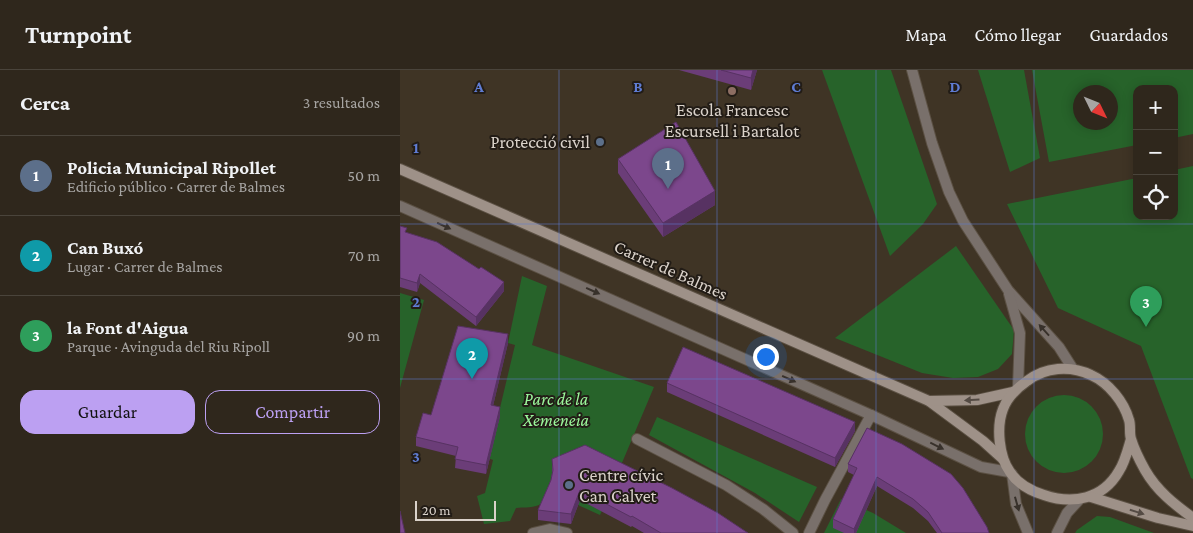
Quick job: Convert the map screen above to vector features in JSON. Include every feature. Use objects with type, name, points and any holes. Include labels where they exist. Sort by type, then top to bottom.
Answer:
[{"type":"main road","name":"Carrer de Balmes","points":[[400,169],[929,401]]},
{"type":"main road","points":[[1131,439],[1119,471],[1107,486],[1091,497],[1079,500],[1053,498],[1033,492],[1010,473],[1003,459],[1000,427],[1003,409],[1016,390],[1034,376],[1046,370],[1061,368],[1073,369],[1092,375],[1110,388],[1124,408],[1130,422],[1131,439],[1144,468],[1155,486],[1170,501],[1193,518]]},
{"type":"main road","points":[[929,401],[977,400],[1016,390]]},
{"type":"main road","points":[[929,401],[983,441],[1003,459]]},
{"type":"main road","points":[[1091,497],[1158,518],[1193,526]]},
{"type":"street","points":[[912,70],[932,143],[949,192],[963,222],[1008,290],[1059,346],[1073,369]]},
{"type":"street","points":[[400,206],[871,415],[981,468],[1010,473],[1016,504],[1028,533]]},
{"type":"street","points":[[1008,290],[1020,333],[1016,390]]},
{"type":"street","points":[[809,533],[871,415]]},
{"type":"street","points":[[637,439],[726,485],[763,509],[793,533]]},
{"type":"street","points":[[1057,533],[1067,513],[1079,500]]},
{"type":"street","points":[[534,533],[550,529],[567,533]]},
{"type":"green space","points":[[822,70],[891,70],[937,204],[923,224],[890,256]]},
{"type":"green space","points":[[978,70],[1024,70],[1040,158],[1010,172]]},
{"type":"green space","points":[[1032,70],[1193,70],[1193,134],[1178,137],[1178,85],[1133,85],[1133,146],[1049,162]]},
{"type":"green space","points":[[1193,166],[1193,479],[1141,346],[1058,308],[1007,204],[1133,179],[1133,220],[1178,220],[1178,169]]},
{"type":"green space","points":[[956,246],[1014,330],[1012,354],[998,369],[978,377],[953,378],[922,373],[835,338]]},
{"type":"green space","name":"Parc de la Xemeneia","points":[[522,276],[547,286],[532,345],[654,387],[600,515],[578,505],[597,450],[552,468],[550,490],[548,496],[541,504],[534,507],[516,508],[510,521],[484,524],[477,496],[485,493],[493,460],[488,458],[515,345],[508,343]]},
{"type":"green space","points":[[400,293],[424,300],[400,388]]},
{"type":"green space","points":[[1064,395],[1079,398],[1092,406],[1100,419],[1103,434],[1100,449],[1092,462],[1079,470],[1064,473],[1049,470],[1036,462],[1028,449],[1025,434],[1028,419],[1036,406],[1049,398]]},
{"type":"green space","points":[[657,417],[817,487],[799,522],[755,493],[649,435]]},
{"type":"green space","points":[[841,499],[873,513],[906,533],[824,533]]},
{"type":"green space","points":[[1097,516],[1110,517],[1154,533],[1075,533]]},
{"type":"building","points":[[721,70],[753,70],[751,78]]},
{"type":"building","points":[[676,122],[715,191],[663,223],[618,159]]},
{"type":"building","points":[[400,226],[407,228],[405,232],[437,242],[479,269],[481,267],[504,282],[476,317],[420,274],[417,283],[400,278]]},
{"type":"building","points":[[458,326],[508,334],[491,405],[500,407],[486,465],[455,459],[458,447],[416,437],[423,413],[431,415]]},
{"type":"building","points":[[683,347],[855,422],[835,458],[667,383]]},
{"type":"building","points":[[867,428],[902,444],[951,474],[963,488],[989,533],[942,533],[928,512],[913,499],[877,477],[854,529],[833,519],[857,468],[848,464]]},
{"type":"building","points":[[585,445],[672,488],[718,513],[748,533],[661,533],[580,490],[571,514],[538,510],[551,480],[553,470],[552,459]]},
{"type":"building","points":[[400,511],[405,533],[400,533]]},
{"type":"place","name":"Escola Francesc Escursell i Bartalot","points":[[732,91]]},
{"type":"place","name":"Protecció civil","points":[[600,142]]},
{"type":"place","name":"Policia Municipal Ripollet","points":[[668,189]]},
{"type":"place","name":"la Font d'Aigua","points":[[1146,327]]},
{"type":"place","name":"Can Buxó","points":[[472,379]]},
{"type":"place","name":"Centre cívic Can Calvet","points":[[569,485]]}]
